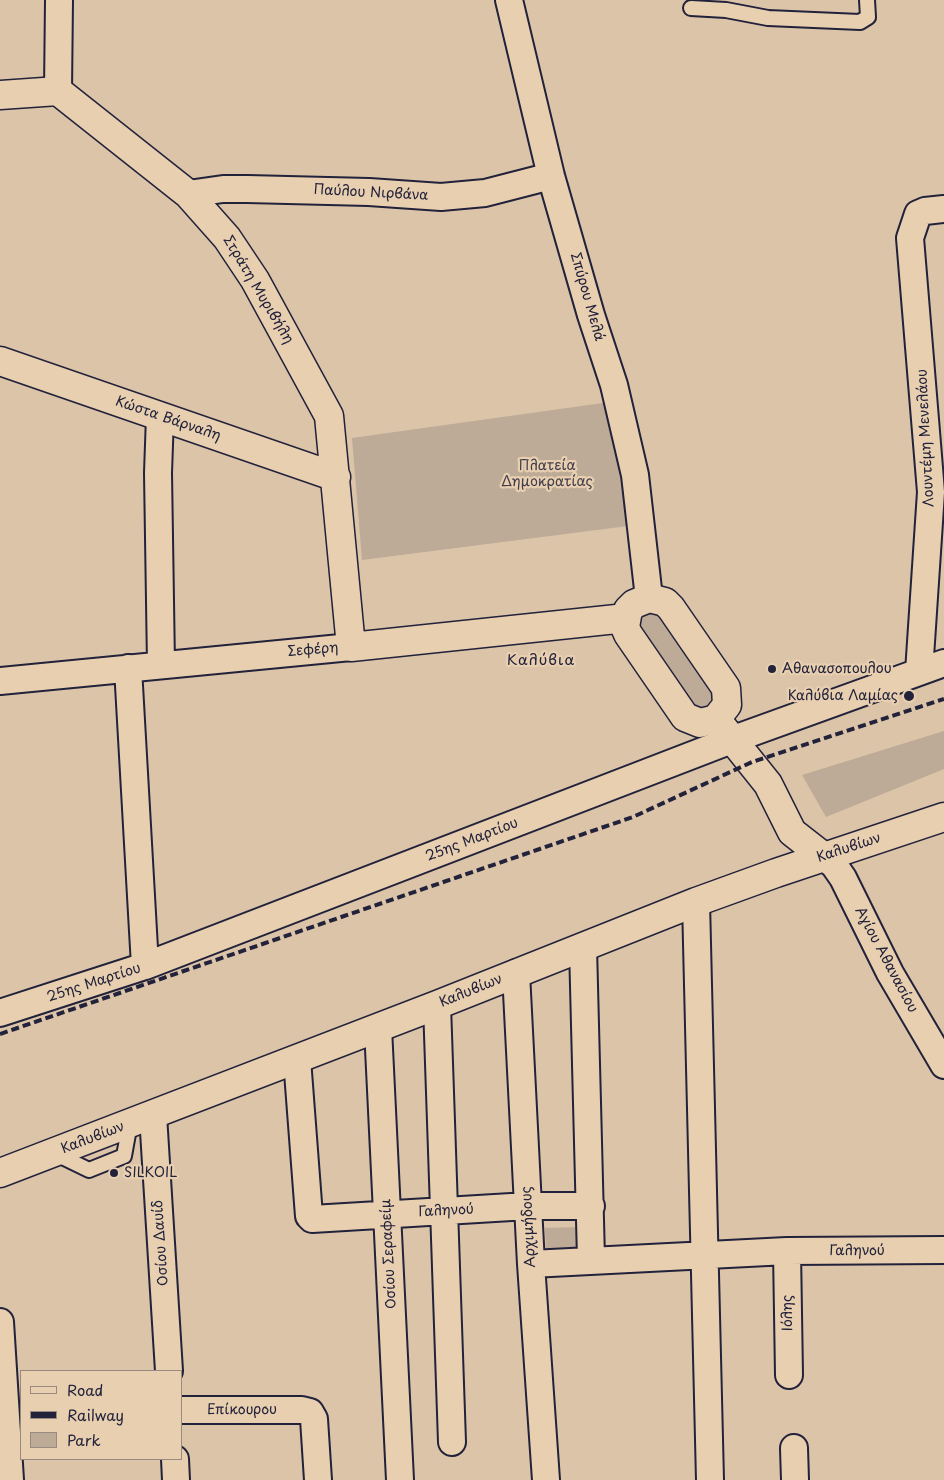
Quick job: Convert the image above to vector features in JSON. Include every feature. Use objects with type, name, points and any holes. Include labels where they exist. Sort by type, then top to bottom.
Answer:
[{"type":"street","points":[[0,95],[58,91],[59,0]]},
{"type":"street","name":"Σπύρου Μελά","points":[[509,0],[551,176],[591,315],[614,385],[631,457],[643,534],[649,598]]},
{"type":"street","name":"Στράτη Μυριβήλη","points":[[58,91],[188,194],[227,238],[255,280],[315,388],[328,416],[336,477],[351,646]]},
{"type":"street","name":"Παύλου Νιρβάνα","points":[[188,194],[215,189],[247,189],[369,192],[441,197],[485,193],[551,176]]},
{"type":"street","name":"Λουντέμη Μενελάου","points":[[919,672],[931,492],[934,389],[910,238],[918,214],[934,210]]},
{"type":"street","name":"Κώστα Βάρναλη","points":[[0,362],[336,477]]},
{"type":"street","points":[[160,416],[158,473],[161,665]]},
{"type":"street","points":[[649,598],[665,602],[671,608],[726,688],[727,705],[716,719],[700,723],[684,717],[628,634],[626,618],[634,604],[649,598]]},
{"type":"street","name":"Σεφέρη","points":[[0,681],[626,618]]},
{"type":"street","name":"25ης Μαρτίου","points":[[0,1013],[146,966],[734,739],[944,664]]},
{"type":"street","points":[[128,668],[146,966]]},
{"type":"street","points":[[716,719],[734,739],[768,784],[792,832],[824,856]]},
{"type":"street","name":"Καλυβίων","points":[[0,1173],[297,1060],[696,902],[824,856],[944,817]]},
{"type":"street","name":"Αγίου Αθανασίου","points":[[824,856],[834,865],[843,878],[890,974],[944,1065]]},
{"type":"street","points":[[696,902],[710,1480]]},
{"type":"street","points":[[583,947],[591,1259]]},
{"type":"street","name":"Αρχιμήδους","points":[[516,973],[531,1264],[546,1480]]},
{"type":"street","points":[[437,1005],[452,1442]]},
{"type":"street","name":"Οσίου Σεραφείμ","points":[[378,1028],[400,1480]]},
{"type":"street","name":"Γαληνού","points":[[297,1060],[309,1216],[316,1220],[528,1206],[591,1206]]},
{"type":"street","name":"Οσίου Δαυίδ","points":[[141,1119],[169,1370]]},
{"type":"street","name":"Γαληνού","points":[[531,1264],[591,1259],[787,1251],[944,1250]]},
{"type":"street","name":"Ιόλης","points":[[787,1251],[789,1375]]},
{"type":"street","points":[[0,1322],[14,1420],[10,1480]]},
{"type":"street","name":"Επίκουρου","points":[[182,1410],[302,1410],[310,1412],[314,1419],[318,1480]]},
{"type":"street","points":[[794,1448],[795,1480]]},
{"type":"street","points":[[175,1460],[176,1480]]},
{"type":"lane","points":[[691,8],[726,10],[768,18],[860,22],[868,17],[867,6]]},
{"type":"green space","name":"Πλατεία Δημοκρατίας","points":[[610,402],[628,526],[362,560],[352,438]]},
{"type":"green space","points":[[657,605],[720,688],[719,706],[688,713],[633,616]]},
{"type":"green space","points":[[944,731],[944,769],[826,817],[802,775]]},
{"type":"green space","points":[[578,1227],[579,1250],[546,1251],[545,1228]]},
{"type":"railway","points":[[0,1034],[633,817],[752,762],[944,699]]},
{"type":"place","name":"Αθανασοπουλου","points":[[772,669]]},
{"type":"place","name":"Καλύβια Λαμίας","points":[[909,696]]},
{"type":"place","name":"SILKOIL","points":[[114,1173]]},
{"type":"district","name":"Καλύβια","points":[[541,661]]}]
